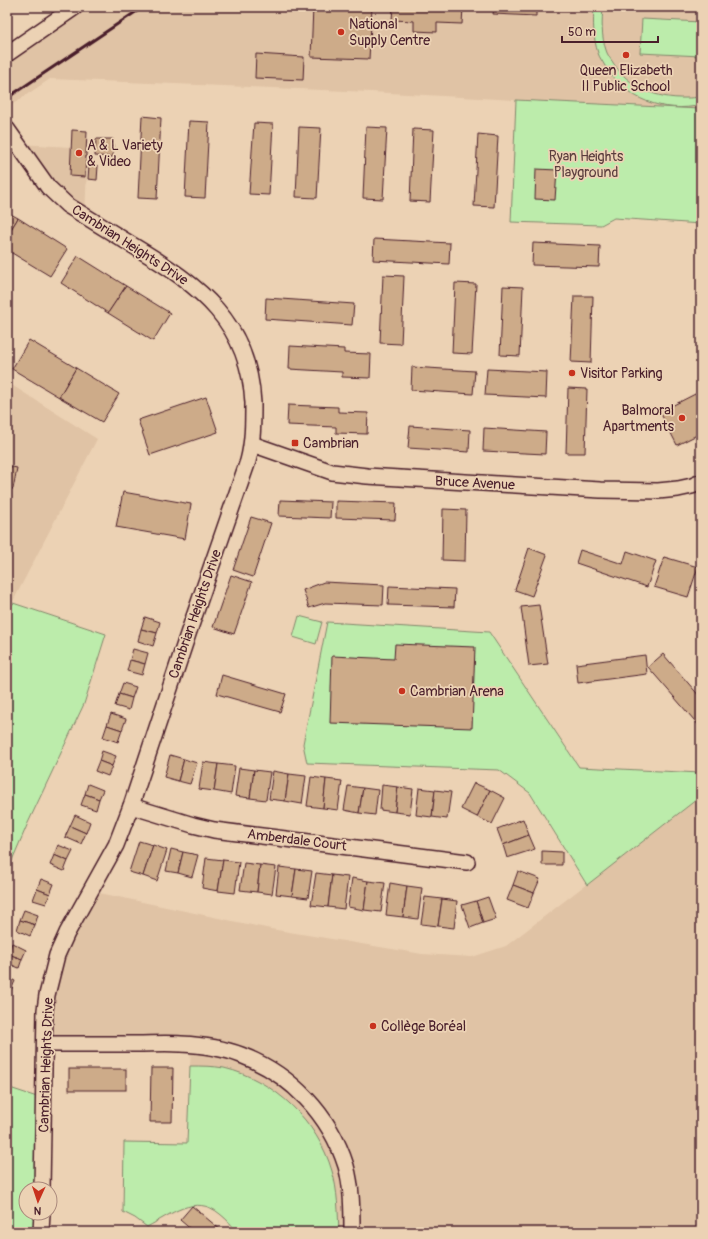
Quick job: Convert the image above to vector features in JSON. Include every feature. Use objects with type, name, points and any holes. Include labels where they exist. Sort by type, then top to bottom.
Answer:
[{"type":"street","points":[[7,54],[75,7]]},
{"type":"street","name":"Cambrian Heights Drive","points":[[7,129],[48,187],[66,205],[160,262],[207,298],[232,330],[240,345],[246,363],[252,397],[252,444],[248,461],[188,634],[131,806],[116,845],[67,933],[57,956],[47,995],[42,1181]]},
{"type":"street","name":"Bruce Avenue","points":[[252,444],[332,472],[367,476],[600,490],[658,491],[678,489],[692,486],[701,482]]},
{"type":"street","name":"Amberdale Court","points":[[131,806],[214,830],[467,862]]},
{"type":"street","points":[[45,1044],[181,1044],[221,1050],[240,1055],[260,1064],[297,1088],[325,1120],[339,1147],[346,1167],[350,1185],[352,1232]]},
{"type":"street","points":[[41,1232],[42,1221]]},
{"type":"shaded area","points":[[74,7],[701,7],[701,109],[371,92],[50,79],[7,108],[7,52]]},
{"type":"shaded area","points":[[20,144],[88,148],[85,215],[67,204]]},
{"type":"shaded area","points":[[7,382],[97,439],[7,613]]},
{"type":"shaded area","name":"Collège Boréal","points":[[701,796],[701,1232],[238,1232],[220,1214],[211,1208],[201,1205],[189,1205],[147,1227],[135,1218],[123,1212],[124,1142],[187,1143],[191,1044],[44,1043],[46,995],[90,891],[271,929],[422,954],[472,957],[506,946]]},
{"type":"green space","points":[[594,7],[603,7],[602,23],[604,45],[609,57],[626,78],[644,90],[654,94],[675,98],[695,98],[701,96],[701,105],[673,107],[660,105],[634,95],[613,78],[605,66],[596,47],[594,36]]},
{"type":"green space","points":[[642,19],[701,22],[701,56],[640,53]]},
{"type":"green space","name":"Ryan Heights Playground","points":[[516,100],[701,109],[701,224],[614,218],[601,225],[511,222]]},
{"type":"green space","points":[[13,603],[106,634],[84,704],[28,823],[7,872],[7,613]]},
{"type":"green space","points":[[299,616],[322,622],[316,644],[293,637]]},
{"type":"green space","points":[[327,622],[489,632],[579,767],[701,773],[701,796],[587,885],[530,793],[499,770],[307,763],[303,744]]},
{"type":"green space","points":[[190,1066],[220,1067],[243,1074],[260,1082],[277,1093],[305,1120],[325,1153],[332,1171],[337,1194],[339,1232],[238,1232],[220,1214],[211,1208],[201,1205],[183,1208],[147,1227],[135,1218],[123,1212],[124,1142],[187,1143]]},
{"type":"green space","points":[[7,1087],[43,1099],[42,1181],[18,1181],[18,1221],[41,1221],[40,1232],[7,1232]]},
{"type":"building","name":"National Supply Centre","points":[[313,7],[372,7],[369,59],[311,57]]},
{"type":"building","points":[[393,7],[463,7],[462,24],[437,23],[437,32],[414,31],[414,21],[392,20]]},
{"type":"building","points":[[494,7],[536,7],[536,16],[493,14]]},
{"type":"building","points":[[256,54],[304,57],[303,80],[255,78]]},
{"type":"building","points":[[142,116],[161,118],[157,199],[138,198]]},
{"type":"building","points":[[189,121],[209,122],[205,198],[185,197]]},
{"type":"building","points":[[254,123],[273,124],[269,195],[249,194]]},
{"type":"building","points":[[299,127],[321,128],[317,198],[296,197]]},
{"type":"building","points":[[366,127],[387,128],[383,199],[363,198]]},
{"type":"building","points":[[413,129],[434,130],[430,202],[410,201]]},
{"type":"building","name":"A & L Variety & Video","points":[[72,130],[87,131],[85,177],[70,176]]},
{"type":"building","points":[[478,134],[498,136],[494,207],[474,206]]},
{"type":"building","points":[[96,139],[113,139],[113,157],[95,156]]},
{"type":"building","points":[[89,165],[98,166],[97,180],[88,179]]},
{"type":"building","points":[[536,169],[557,170],[555,200],[535,199]]},
{"type":"building","points":[[7,212],[18,218],[7,236]]},
{"type":"building","points":[[18,218],[67,249],[50,276],[7,250],[7,236]]},
{"type":"building","points":[[374,239],[450,243],[449,264],[373,260]]},
{"type":"building","points":[[533,243],[600,246],[599,267],[532,265]]},
{"type":"building","points":[[78,256],[126,286],[108,313],[61,283]]},
{"type":"building","points":[[383,275],[404,276],[401,344],[380,343]]},
{"type":"building","points":[[455,283],[476,284],[472,354],[452,353]]},
{"type":"building","points":[[126,286],[170,313],[153,341],[108,313]]},
{"type":"building","points":[[503,286],[523,287],[520,356],[500,355]]},
{"type":"building","points":[[574,296],[593,296],[591,363],[571,362]]},
{"type":"building","points":[[266,298],[354,304],[352,325],[265,319]]},
{"type":"building","points":[[29,340],[76,368],[59,397],[12,369]]},
{"type":"building","points":[[290,346],[344,349],[344,353],[371,354],[370,378],[342,377],[342,372],[289,369]]},
{"type":"building","points":[[412,367],[475,371],[473,394],[411,390]]},
{"type":"building","points":[[76,368],[119,394],[102,422],[59,397]]},
{"type":"building","points":[[487,369],[547,372],[546,398],[485,395]]},
{"type":"building","points":[[568,388],[587,389],[585,453],[566,453]]},
{"type":"building","name":"Balmoral Apartments","points":[[701,391],[701,433],[677,445],[660,412]]},
{"type":"building","points":[[206,397],[218,432],[150,455],[138,420]]},
{"type":"building","points":[[288,405],[338,407],[338,412],[368,413],[367,434],[336,433],[336,427],[287,425]]},
{"type":"building","points":[[410,426],[470,430],[469,452],[408,448]]},
{"type":"building","points":[[484,428],[546,432],[545,454],[483,451]]},
{"type":"building","points":[[7,466],[17,468],[13,489],[7,488]]},
{"type":"building","points":[[123,492],[191,504],[185,539],[116,527]]},
{"type":"building","points":[[280,500],[331,502],[330,518],[279,516]]},
{"type":"building","points":[[336,501],[396,503],[395,520],[336,518]]},
{"type":"building","points":[[443,509],[466,510],[465,561],[442,560]]},
{"type":"building","points":[[251,517],[271,523],[253,577],[233,570]]},
{"type":"building","points":[[529,548],[547,555],[532,596],[515,590]]},
{"type":"building","points":[[580,550],[623,564],[627,551],[656,561],[647,587],[576,563]]},
{"type":"building","points":[[664,557],[698,567],[688,597],[654,587]]},
{"type":"building","points":[[231,575],[252,582],[234,634],[213,627]]},
{"type":"building","points":[[324,582],[384,585],[383,605],[325,603],[309,608],[303,590]]},
{"type":"building","points":[[389,586],[455,589],[454,607],[388,605]]},
{"type":"building","points":[[539,605],[548,664],[529,666],[521,607]]},
{"type":"building","points":[[145,617],[160,622],[157,633],[141,629]]},
{"type":"building","points":[[141,629],[157,633],[153,646],[138,641]]},
{"type":"building","name":"Cambrian Arena","points":[[395,644],[475,647],[472,728],[330,723],[332,656],[394,659]]},
{"type":"building","points":[[133,649],[148,653],[145,664],[130,660]]},
{"type":"building","points":[[663,654],[701,698],[701,728],[648,667]]},
{"type":"building","points":[[645,655],[647,674],[578,683],[576,664]]},
{"type":"building","points":[[130,660],[145,664],[142,675],[127,671]]},
{"type":"building","points":[[222,675],[286,694],[280,712],[217,694]]},
{"type":"building","points":[[123,683],[136,687],[132,698],[119,694]]},
{"type":"building","points":[[119,694],[132,698],[129,710],[115,706]]},
{"type":"building","points":[[111,714],[126,719],[122,730],[107,725]]},
{"type":"building","points":[[107,725],[122,730],[118,742],[103,737]]},
{"type":"building","points":[[102,751],[116,756],[112,766],[99,761]]},
{"type":"building","points":[[170,755],[184,759],[178,781],[164,777]]},
{"type":"building","points":[[184,759],[197,763],[190,784],[178,781]]},
{"type":"building","points":[[99,761],[112,766],[108,776],[95,771]]},
{"type":"building","points":[[203,762],[218,764],[214,791],[199,789]]},
{"type":"building","points":[[218,764],[235,766],[231,794],[214,791]]},
{"type":"building","points":[[239,768],[254,770],[250,798],[235,796]]},
{"type":"building","points":[[254,770],[270,772],[266,800],[250,798]]},
{"type":"building","points":[[273,771],[289,774],[285,801],[269,799]]},
{"type":"building","points":[[289,774],[306,776],[302,804],[285,801]]},
{"type":"building","points":[[311,777],[326,779],[323,808],[307,806]]},
{"type":"building","points":[[326,779],[342,781],[338,810],[323,808]]},
{"type":"building","points":[[474,783],[490,790],[477,817],[461,809]]},
{"type":"building","points":[[88,784],[103,790],[99,799],[85,794]]},
{"type":"building","points":[[382,785],[398,787],[395,812],[380,810]]},
{"type":"building","points":[[348,786],[363,788],[359,813],[344,810]]},
{"type":"building","points":[[398,787],[413,789],[410,814],[395,812]]},
{"type":"building","points":[[363,788],[378,790],[375,815],[359,813]]},
{"type":"building","points":[[419,788],[435,790],[432,817],[416,815]]},
{"type":"building","points":[[435,790],[451,792],[447,819],[432,817]]},
{"type":"building","points":[[490,790],[505,798],[492,824],[477,817]]},
{"type":"building","points":[[85,794],[99,799],[96,810],[81,805]]},
{"type":"building","points":[[75,815],[90,822],[86,833],[70,826]]},
{"type":"building","points":[[523,819],[529,835],[503,845],[497,829]]},
{"type":"building","points":[[70,826],[86,833],[81,844],[65,837]]},
{"type":"building","points":[[529,835],[535,849],[507,858],[503,845]]},
{"type":"building","points":[[139,841],[153,845],[143,876],[129,872]]},
{"type":"building","points":[[58,845],[73,851],[68,861],[54,855]]},
{"type":"building","points":[[153,845],[167,850],[157,881],[143,876]]},
{"type":"building","points":[[171,849],[183,852],[178,873],[166,871]]},
{"type":"building","points":[[542,851],[562,852],[562,865],[542,865]]},
{"type":"building","points":[[183,852],[198,855],[192,877],[178,873]]},
{"type":"building","points":[[54,855],[68,861],[64,871],[50,865]]},
{"type":"building","points":[[206,858],[223,860],[218,891],[202,888]]},
{"type":"building","points":[[223,860],[239,862],[235,893],[218,891]]},
{"type":"building","points":[[244,863],[260,865],[257,892],[240,890]]},
{"type":"building","points":[[260,865],[276,867],[272,894],[257,892]]},
{"type":"building","points":[[279,867],[296,869],[292,896],[276,894]]},
{"type":"building","points":[[296,869],[312,871],[308,898],[292,896]]},
{"type":"building","points":[[518,871],[540,879],[534,893],[513,885]]},
{"type":"building","points":[[316,873],[332,875],[328,907],[311,905]]},
{"type":"building","points":[[332,875],[348,877],[344,909],[328,907]]},
{"type":"building","points":[[352,878],[368,881],[364,910],[348,907]]},
{"type":"building","points":[[41,879],[54,884],[50,894],[37,889]]},
{"type":"building","points":[[368,881],[385,883],[381,912],[364,910]]},
{"type":"building","points":[[390,883],[407,886],[403,917],[386,915]]},
{"type":"building","points":[[513,885],[534,893],[528,908],[507,900]]},
{"type":"building","points":[[407,886],[422,888],[418,919],[403,917]]},
{"type":"building","points":[[37,889],[50,894],[46,904],[33,900]]},
{"type":"building","points":[[425,897],[442,899],[438,926],[421,924]]},
{"type":"building","points":[[488,897],[496,919],[483,923],[476,901]]},
{"type":"building","points":[[442,899],[457,901],[454,928],[438,926]]},
{"type":"building","points":[[476,901],[483,923],[470,928],[462,905]]},
{"type":"building","points":[[24,910],[38,915],[35,925],[20,920]]},
{"type":"building","points":[[20,920],[35,925],[30,936],[17,930]]},
{"type":"building","points":[[12,943],[26,950],[22,959],[8,954]]},
{"type":"building","points":[[8,954],[22,959],[19,968],[7,963]]},
{"type":"building","points":[[7,977],[15,981],[11,990],[7,988]]},
{"type":"building","points":[[151,1068],[173,1068],[172,1122],[150,1122]]},
{"type":"building","points":[[69,1069],[126,1069],[126,1090],[69,1090]]},
{"type":"building","points":[[192,1206],[222,1231],[194,1232],[180,1220]]},
{"type":"railway","points":[[7,98],[143,7]]},
{"type":"place","name":"National Supply Centre","points":[[341,32]]},
{"type":"place","name":"Queen Elizabeth II Public School","points":[[626,55]]},
{"type":"place","name":"A & L Variety & Video","points":[[79,153]]},
{"type":"place","name":"Visitor Parking","points":[[572,373]]},
{"type":"place","name":"Balmoral Apartments","points":[[682,418]]},
{"type":"place","name":"Cambrian","points":[[295,443]]},
{"type":"place","name":"Cambrian Arena","points":[[402,691]]},
{"type":"place","name":"Collège Boréal","points":[[373,1026]]}]
